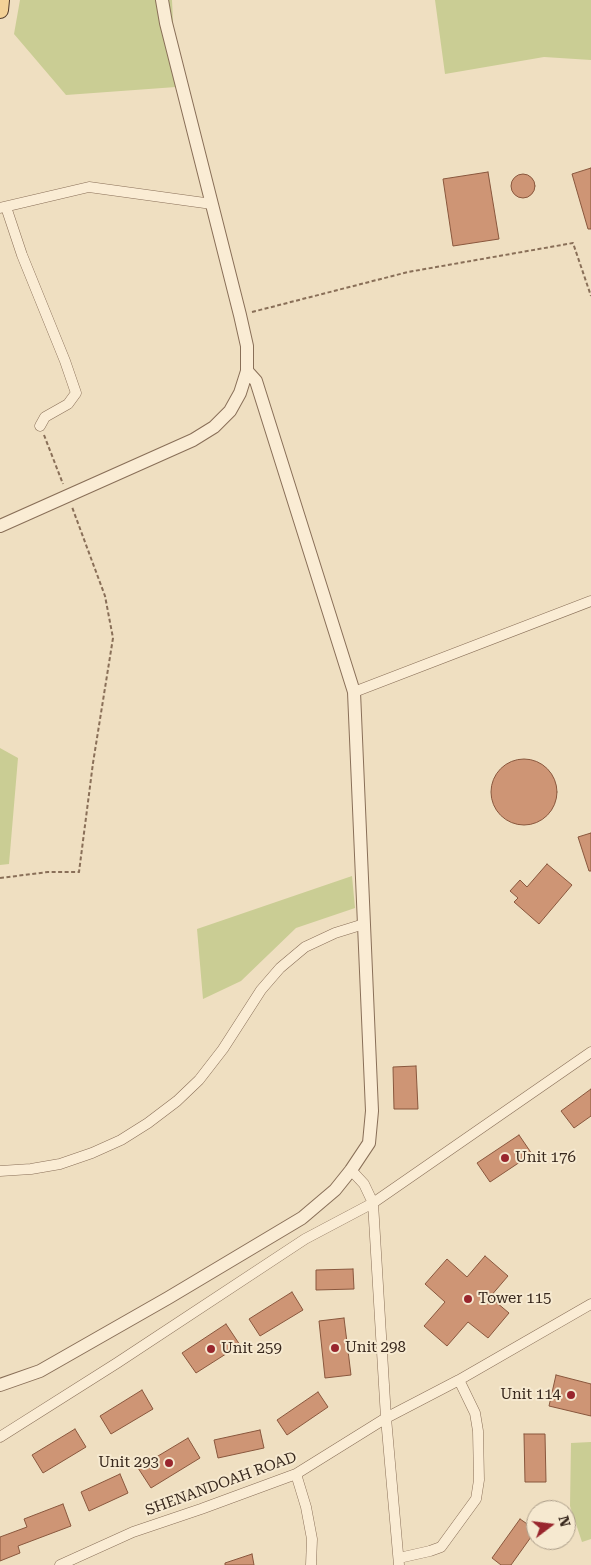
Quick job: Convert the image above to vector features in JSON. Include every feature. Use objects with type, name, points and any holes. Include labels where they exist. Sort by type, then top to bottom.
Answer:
[{"type":"main road","points":[[0,10],[1,0]]},
{"type":"street","points":[[0,526],[193,440],[214,427],[230,411],[240,393],[247,371],[247,346],[240,315],[166,23],[162,0]]},
{"type":"street","points":[[40,426],[45,417],[68,404],[76,394],[65,361],[3,207],[89,187],[212,204]]},
{"type":"street","points":[[0,1385],[40,1371],[168,1298],[302,1218],[335,1190],[351,1170],[368,1143],[372,1111],[354,692],[256,381],[247,371]]},
{"type":"street","points":[[354,692],[591,601]]},
{"type":"street","points":[[0,1171],[31,1169],[60,1164],[121,1140],[148,1123],[177,1101],[199,1080],[223,1049],[261,990],[280,968],[305,947],[335,933],[364,924]]},
{"type":"street","points":[[0,1437],[118,1363],[305,1239],[373,1203],[591,1052]]},
{"type":"street","points":[[351,1170],[364,1184],[373,1203],[386,1418],[399,1562],[441,1546],[476,1500],[479,1480],[478,1431],[475,1413],[459,1380]]},
{"type":"street","name":"SHENANDOAH ROAD","points":[[60,1565],[133,1532],[296,1474],[386,1418],[459,1380],[591,1304]]},
{"type":"street","points":[[296,1474],[306,1507],[312,1539],[311,1565]]},
{"type":"path","points":[[240,315],[408,272],[573,243],[591,296]]},
{"type":"path","points":[[0,878],[48,872],[79,872],[96,743],[113,638],[105,596],[40,426]]},
{"type":"green space","points":[[20,0],[172,0],[176,87],[66,95],[14,34]]},
{"type":"green space","points":[[435,0],[591,0],[591,60],[544,57],[445,74]]},
{"type":"green space","points":[[0,748],[18,758],[9,864],[0,865]]},
{"type":"green space","points":[[352,876],[355,908],[296,928],[241,981],[203,999],[197,929]]},
{"type":"green space","points":[[591,1442],[591,1539],[582,1542],[576,1524],[576,1500],[570,1500],[571,1443]]},
{"type":"building","points":[[591,168],[591,229],[588,229],[572,174]]},
{"type":"building","points":[[488,172],[499,239],[453,246],[443,179]]},
{"type":"building","points":[[523,174],[528,175],[534,181],[534,191],[528,197],[523,198],[518,197],[512,191],[511,186],[512,181],[518,175]]},
{"type":"building","points":[[517,759],[531,759],[543,764],[552,773],[557,785],[555,805],[548,816],[531,825],[517,825],[505,820],[496,811],[491,799],[491,785],[496,773],[505,764]]},
{"type":"building","points":[[591,833],[591,871],[589,871],[578,837]]},
{"type":"building","points":[[547,864],[572,885],[539,924],[514,902],[518,898],[510,891],[520,880],[527,887]]},
{"type":"building","points":[[416,1066],[418,1109],[394,1109],[393,1067]]},
{"type":"building","points":[[591,1089],[591,1116],[574,1128],[561,1111]]},
{"type":"building","name":"Unit 176","points":[[519,1135],[532,1154],[490,1182],[477,1163]]},
{"type":"building","name":"Tower 115","points":[[485,1256],[508,1276],[490,1297],[509,1313],[488,1338],[468,1322],[447,1346],[424,1326],[445,1302],[425,1284],[447,1259],[467,1277]]},
{"type":"building","points":[[353,1269],[354,1289],[316,1290],[316,1270]]},
{"type":"building","points":[[292,1292],[303,1310],[260,1336],[249,1319]]},
{"type":"building","name":"Unit 298","points":[[344,1318],[351,1375],[325,1378],[319,1321]]},
{"type":"building","name":"Unit 259","points":[[226,1324],[240,1345],[196,1373],[182,1353]]},
{"type":"building","name":"Unit 114","points":[[556,1375],[591,1384],[591,1416],[549,1406]]},
{"type":"building","points":[[142,1390],[153,1409],[111,1434],[100,1416]]},
{"type":"building","points":[[318,1392],[328,1407],[287,1435],[277,1420]]},
{"type":"building","points":[[75,1429],[86,1447],[43,1473],[32,1455]]},
{"type":"building","points":[[260,1430],[264,1448],[218,1458],[214,1440]]},
{"type":"building","points":[[524,1434],[545,1434],[546,1482],[525,1482]]},
{"type":"building","name":"Unit 293","points":[[188,1438],[200,1458],[151,1488],[138,1468]]},
{"type":"building","points":[[120,1474],[128,1493],[89,1511],[81,1492]]},
{"type":"building","points":[[63,1504],[71,1526],[18,1546],[20,1553],[0,1561],[0,1537],[27,1527],[24,1519]]},
{"type":"building","points":[[520,1519],[526,1523],[526,1544],[511,1565],[501,1565],[492,1558]]},
{"type":"building","points":[[252,1554],[254,1565],[225,1565],[225,1563]]},
{"type":"place","name":"Unit 176","points":[[505,1158]]},
{"type":"place","name":"Tower 115","points":[[468,1299]]},
{"type":"place","name":"Unit 298","points":[[335,1348]]},
{"type":"place","name":"Unit 259","points":[[211,1349]]},
{"type":"place","name":"Unit 114","points":[[571,1395]]},
{"type":"place","name":"Unit 293","points":[[169,1463]]}]
